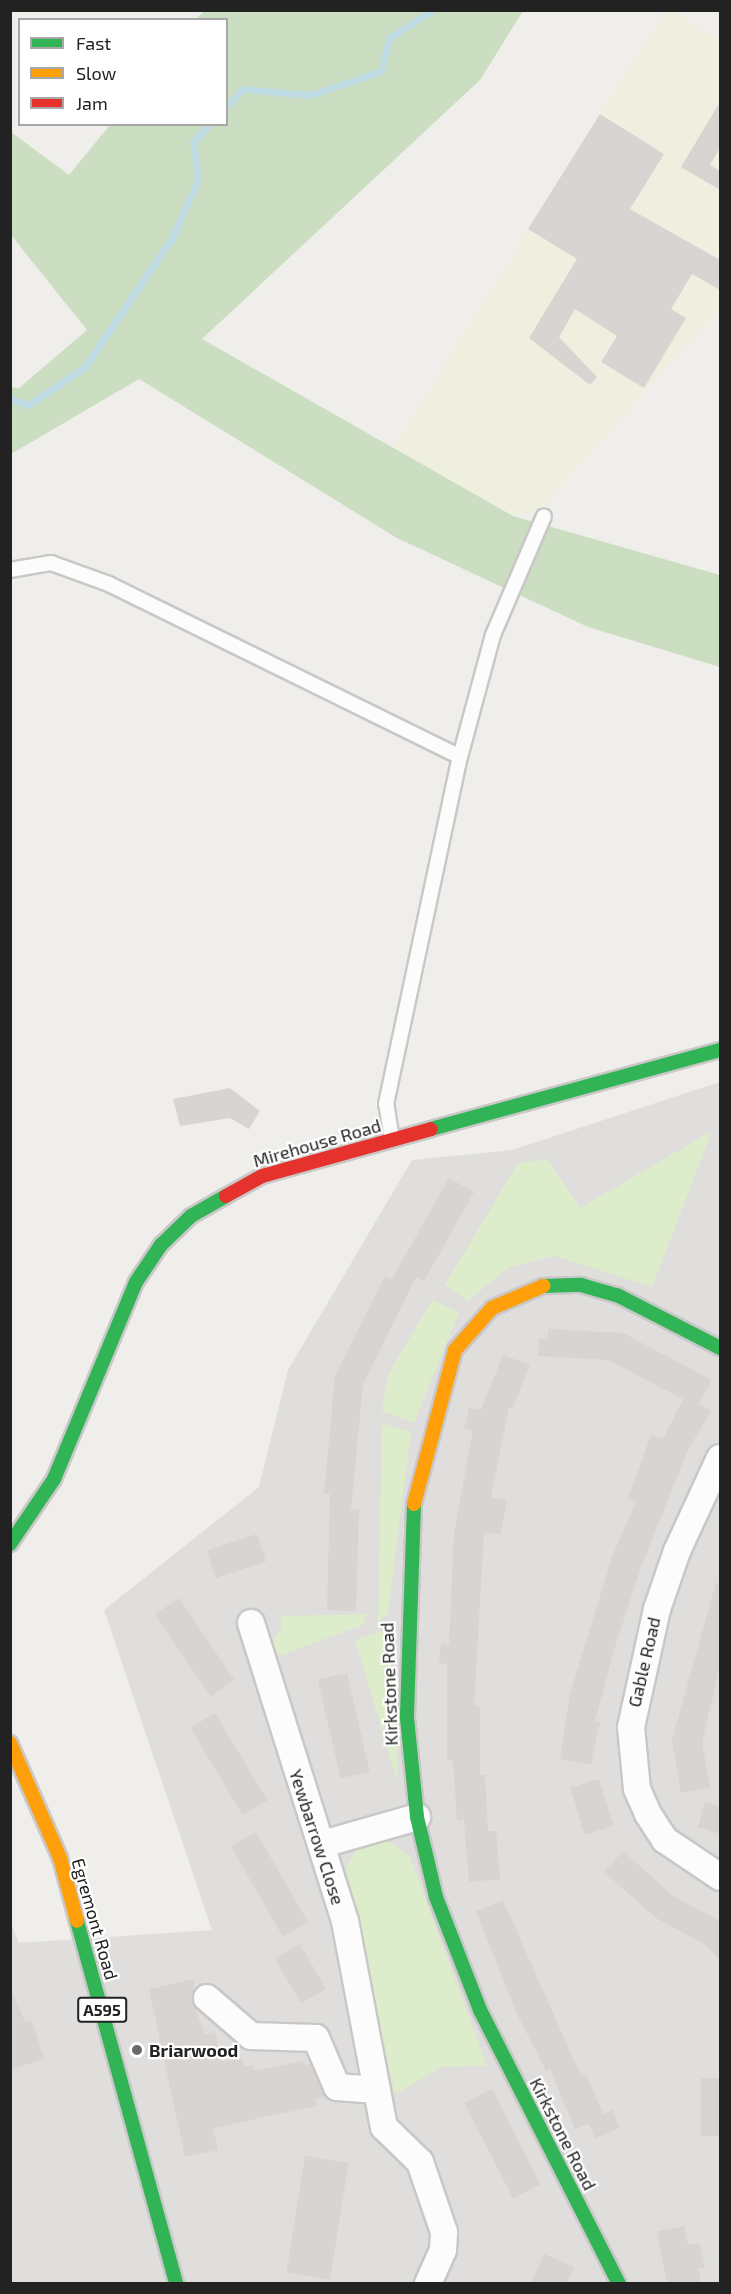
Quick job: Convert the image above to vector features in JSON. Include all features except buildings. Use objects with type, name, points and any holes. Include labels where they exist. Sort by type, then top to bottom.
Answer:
[{"type":"main road","name":"Mirehouse Road","points":[[10,1544],[54,1479],[136,1282],[161,1245],[191,1216],[262,1176],[720,1050]]},
{"type":"main road","name":"Kirkstone Road","points":[[619,2283],[463,1973],[436,1896],[417,1817],[404,1669],[409,1539],[427,1437],[465,1335],[492,1308],[525,1291],[581,1285],[617,1295],[720,1348]]},
{"type":"main road","name":"Egremont Road","points":[[10,1743],[60,1857],[176,2283]]},
{"type":"street","name":"Gable Road","points":[[720,1458],[657,1609],[631,1727],[635,1779],[648,1814],[665,1840],[720,1876]]},
{"type":"street","name":"Yewbarrow Close","points":[[251,1623],[305,1806],[323,1844],[345,1921],[384,2127],[420,2162],[444,2232],[443,2250],[428,2283]]},
{"type":"street","points":[[323,1844],[417,1817]]},
{"type":"street","points":[[207,1998],[251,2036],[316,2038],[337,2087],[377,2090]]},
{"type":"lane","points":[[392,1140],[386,1104],[460,757],[504,610],[544,516]]},
{"type":"lane","points":[[10,570],[51,563],[109,584],[460,757]]},
{"type":"shaded area","points":[[720,1082],[720,2283],[11,2283],[10,1921],[19,1943],[212,1930],[104,1610],[259,1487],[288,1370],[412,1160],[512,1150]]},
{"type":"green space","points":[[204,11],[523,11],[480,80],[202,339],[513,516],[720,575],[720,667],[588,627],[397,538],[139,379],[11,454],[10,387],[19,388],[87,330],[11,235],[11,132],[69,175],[109,126],[228,126],[228,18],[197,18]]},
{"type":"green space","points":[[664,11],[675,11],[720,40],[720,309],[538,511],[513,516],[393,448]]},
{"type":"green space","points":[[712,1131],[652,1287],[555,1256],[509,1267],[468,1301],[445,1285],[518,1163],[547,1159],[580,1208]]},
{"type":"green space","points":[[432,1300],[459,1312],[414,1423],[382,1411],[388,1375]]},
{"type":"green space","points":[[382,1423],[411,1432],[388,1613],[378,1623]]},
{"type":"green space","points":[[367,1614],[363,1625],[279,1656],[270,1645],[282,1627],[280,1616]]},
{"type":"green space","points":[[388,1629],[398,1766],[397,1781],[355,1640]]},
{"type":"green space","points":[[383,1837],[410,1857],[487,2066],[442,2067],[395,2094],[345,1870],[360,1843]]},
{"type":"waterway","points":[[228,105],[243,89],[311,95],[381,71],[389,38],[433,10]]},
{"type":"waterway","points":[[10,399],[28,405],[84,368],[172,238],[198,180],[193,142],[208,126]]},
{"type":"traffic: fast","points":[[431,1129],[720,1050]]},
{"type":"traffic: fast","points":[[10,1544],[54,1479],[136,1282],[161,1245],[191,1216],[226,1196]]},
{"type":"traffic: fast","points":[[543,1286],[581,1285],[617,1295],[720,1348]]},
{"type":"traffic: fast","points":[[414,1504],[407,1718],[417,1817],[436,1897],[480,2010],[619,2284]]},
{"type":"traffic: fast","points":[[77,1921],[176,2284]]},
{"type":"traffic: slow","points":[[414,1504],[455,1350],[492,1308],[543,1286]]},
{"type":"traffic: slow","points":[[10,1743],[60,1858],[77,1921]]},
{"type":"traffic: jam","points":[[226,1196],[262,1176],[431,1129]]},
{"type":"place","name":"Briarwood","points":[[137,2050]]}]
